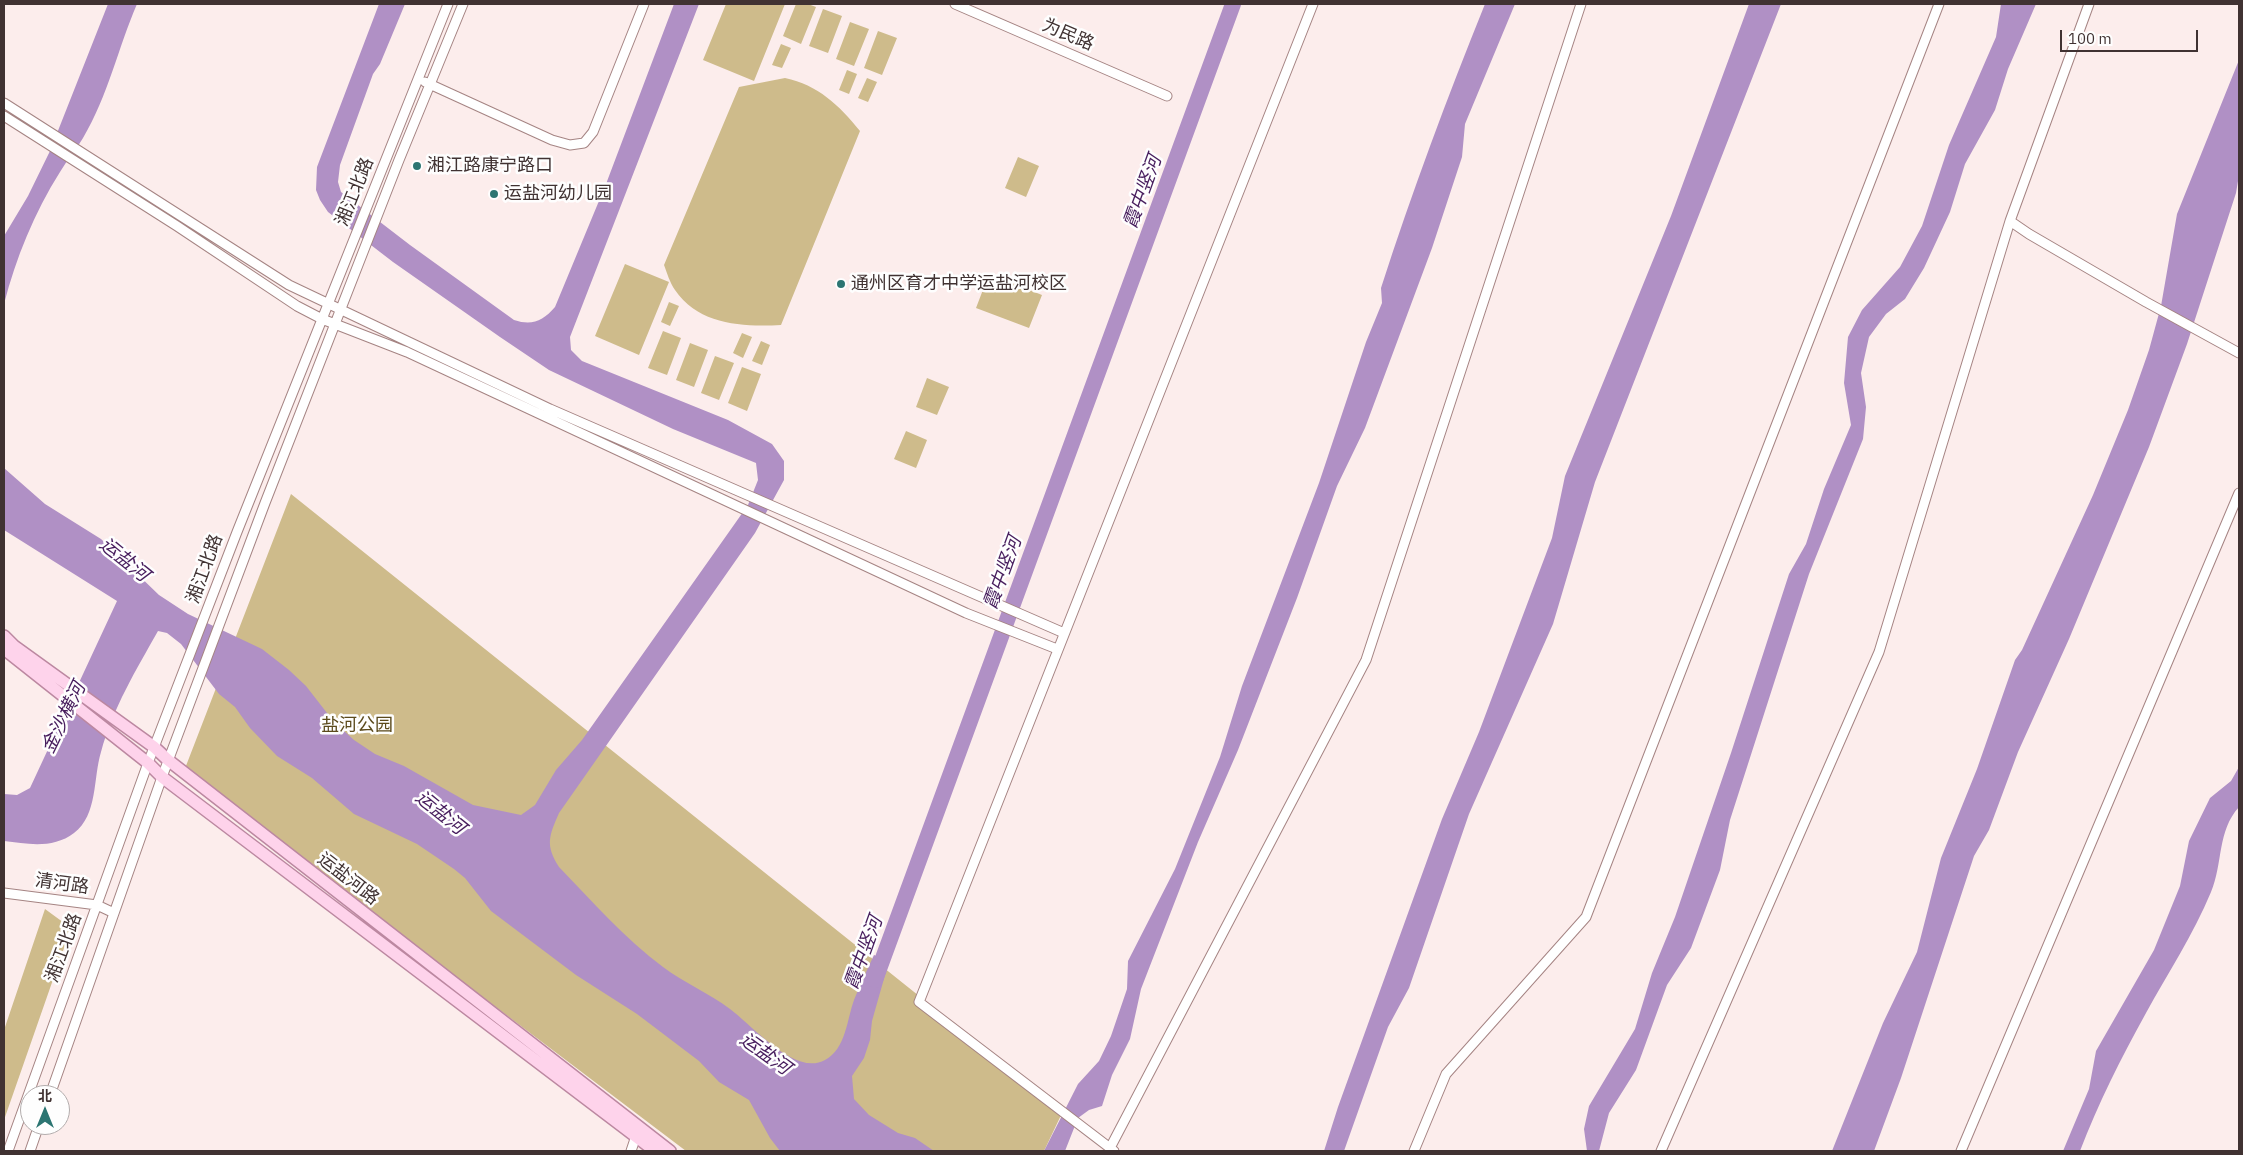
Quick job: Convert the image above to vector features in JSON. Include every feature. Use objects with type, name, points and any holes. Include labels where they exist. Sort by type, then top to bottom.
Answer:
[{"type":"main road","name":"运盐河路","points":[[4,636],[14,646],[154,747],[638,1132],[656,1151]]},
{"type":"main road","name":"运盐河路","points":[[4,649],[148,763],[162,777],[638,1132],[670,1151]]},
{"type":"street","name":"湘江北路","points":[[8,1151],[154,747],[328,302],[448,4]]},
{"type":"street","name":"湘江北路","points":[[54,1085],[168,760],[335,324],[463,4]]},
{"type":"street","points":[[418,79],[552,140],[570,145],[584,143],[593,132],[644,4]]},
{"type":"street","name":"为民路","points":[[955,4],[1168,96]]},
{"type":"street","points":[[1313,4],[919,1002],[1112,1150],[1366,660],[1581,4]]},
{"type":"street","points":[[1414,1151],[1446,1074],[1586,917],[1939,4]]},
{"type":"street","points":[[1661,1151],[1879,652],[2010,221],[2089,4]]},
{"type":"street","points":[[4,103],[289,285],[550,409],[1064,633]]},
{"type":"street","points":[[4,116],[177,226],[297,306],[322,319],[407,352],[966,613],[1057,649]]},
{"type":"street","points":[[2010,221],[2146,302],[2239,353]]},
{"type":"street","points":[[1961,1151],[2239,492]]},
{"type":"street","name":"清河路","points":[[4,893],[96,905],[114,913]]},
{"type":"street","points":[[631,1151],[638,1132]]},
{"type":"street","points":[[30,1151],[36,1135]]},
{"type":"green space","points":[[726,4],[785,4],[754,81],[703,60]]},
{"type":"green space","points":[[796,4],[808,4],[816,7],[801,44],[783,36]]},
{"type":"green space","points":[[823,9],[842,16],[828,53],[809,46]]},
{"type":"green space","points":[[850,22],[869,29],[854,66],[836,59]]},
{"type":"green space","points":[[878,31],[897,38],[882,75],[864,68]]},
{"type":"green space","points":[[781,44],[791,48],[782,68],[772,65]]},
{"type":"green space","points":[[847,70],[857,74],[849,94],[839,90]]},
{"type":"green space","points":[[785,78],[797,81],[827,97],[860,131],[781,325],[751,325],[722,321],[696,311],[685,302],[673,287],[664,265],[739,87]]},
{"type":"green space","points":[[867,78],[877,82],[868,102],[858,98]]},
{"type":"green space","points":[[1018,157],[1039,166],[1026,197],[1005,188]]},
{"type":"green space","points":[[625,264],[669,282],[639,355],[595,336]]},
{"type":"green space","points":[[989,274],[1042,295],[1029,328],[976,308]]},
{"type":"green space","points":[[669,302],[679,306],[670,326],[661,322]]},
{"type":"green space","points":[[663,331],[681,338],[667,375],[648,368]]},
{"type":"green space","points":[[742,333],[752,337],[743,358],[733,353]]},
{"type":"green space","points":[[761,341],[770,345],[762,365],[752,361]]},
{"type":"green space","points":[[690,343],[708,350],[694,387],[676,380]]},
{"type":"green space","points":[[715,356],[734,363],[719,400],[701,393]]},
{"type":"green space","points":[[742,367],[761,374],[747,411],[728,403]]},
{"type":"green space","points":[[927,378],[949,387],[937,415],[916,407]]},
{"type":"green space","points":[[906,431],[927,440],[916,468],[894,459]]},
{"type":"green space","name":"盐河公园","points":[[291,494],[1063,1111],[1044,1151],[686,1151],[184,771]]},
{"type":"green space","points":[[45,909],[71,928],[4,1120],[4,1030]]},
{"type":"water","points":[[108,4],[137,4],[92,122],[42,203],[20,253],[4,304],[4,236],[28,196],[50,151]]},
{"type":"water","points":[[379,4],[405,4],[380,64],[373,74],[340,165],[338,182],[341,192],[410,245],[514,320],[532,322],[542,319],[555,307],[606,184],[674,4],[699,4],[570,337],[571,350],[582,361],[728,420],[772,444],[784,461],[784,480],[755,533],[559,813],[551,834],[550,846],[559,867],[609,919],[649,956],[671,973],[730,1009],[774,1047],[788,1056],[801,1061],[813,1063],[825,1060],[832,1055],[842,1041],[854,1000],[874,955],[889,961],[872,1021],[870,1040],[864,1058],[852,1076],[854,1099],[869,1115],[898,1133],[915,1138],[934,1151],[780,1151],[770,1138],[749,1100],[719,1082],[699,1061],[637,1014],[576,975],[491,911],[465,878],[454,869],[417,844],[354,814],[312,778],[277,756],[250,728],[235,707],[219,694],[181,644],[167,633],[158,631],[133,675],[112,720],[101,752],[91,806],[82,825],[66,838],[49,843],[31,844],[4,841],[4,794],[17,795],[30,788],[117,601],[4,530],[4,468],[45,504],[101,539],[159,595],[188,614],[262,649],[306,686],[334,722],[354,740],[375,754],[404,766],[473,805],[521,815],[535,805],[556,770],[582,740],[748,505],[758,480],[756,463],[673,429],[549,370],[393,262],[328,212],[316,190],[317,167]]},
{"type":"water","points":[[1485,4],[1515,4],[1465,124],[1462,157],[1432,248],[1365,428],[1337,486],[1297,598],[1238,750],[1198,842],[1141,989],[1130,1039],[1112,1075],[1102,1106],[1089,1110],[1078,1118],[1065,1151],[1044,1151],[1078,1084],[1099,1061],[1111,1036],[1127,989],[1128,961],[1175,869],[1220,757],[1242,686],[1319,483],[1366,342],[1382,303],[1381,288],[1393,252],[1444,110]]},
{"type":"water","points":[[1749,4],[1781,4],[1595,482],[1553,624],[1469,814],[1409,988],[1388,1027],[1344,1151],[1324,1151],[1338,1107],[1442,819],[1479,732],[1552,538],[1565,476],[1671,216]]},
{"type":"water","points":[[2001,4],[2036,4],[2008,69],[1995,110],[1965,164],[1950,212],[1924,268],[1905,299],[1886,314],[1869,337],[1861,373],[1866,407],[1863,439],[1809,574],[1730,820],[1720,870],[1691,948],[1667,985],[1636,1070],[1609,1113],[1599,1151],[1587,1151],[1584,1129],[1589,1106],[1635,1029],[1652,973],[1675,917],[1731,753],[1789,574],[1806,544],[1824,489],[1851,425],[1844,383],[1848,337],[1862,310],[1900,267],[1922,226],[1949,145],[1996,37]]},
{"type":"water","points":[[2239,60],[2239,175],[2236,193],[2187,344],[2149,447],[2069,639],[2018,752],[1989,830],[1974,856],[1901,1078],[1874,1151],[1832,1151],[1883,1023],[1917,952],[1941,858],[1977,769],[2015,660],[2022,650],[2093,495],[2128,410],[2149,350],[2161,306],[2177,214]]},
{"type":"water","points":[[2239,767],[2239,807],[2227,826],[2215,881],[2204,908],[2119,1064],[2094,1116],[2080,1151],[2063,1151],[2089,1089],[2096,1051],[2154,950],[2180,886],[2189,841],[2210,798],[2231,781]]},
{"type":"waterway","name":"霞中竖河","points":[[875,980],[1233,4]]},
{"type":"place","name":"湘江路康宁路口","points":[[417,166]]},
{"type":"place","name":"运盐河幼儿园","points":[[494,194]]},
{"type":"place","name":"通州区育才中学运盐河校区","points":[[841,284]]},
{"type":"water label","name":"运盐河","points":[[124,560]]},
{"type":"water label","name":"金沙横河","points":[[64,718]]},
{"type":"water label","name":"运盐河","points":[[440,813]]},
{"type":"water label","name":"运盐河","points":[[765,1054]]}]
